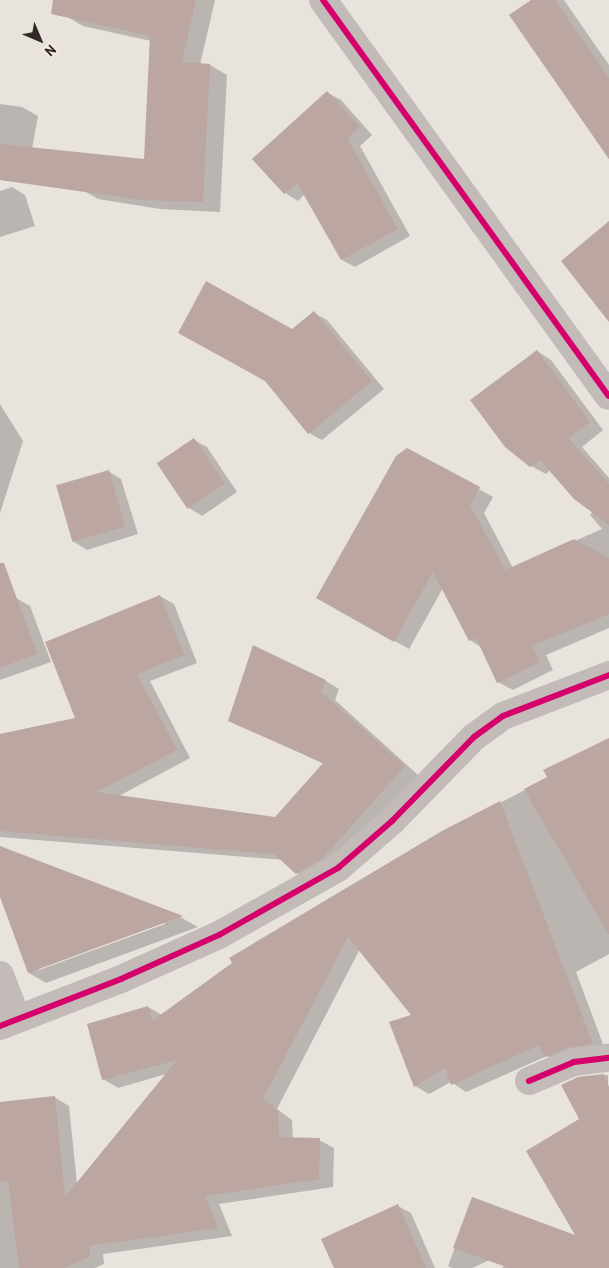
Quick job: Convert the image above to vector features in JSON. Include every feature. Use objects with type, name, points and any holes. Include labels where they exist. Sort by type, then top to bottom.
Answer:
[{"type":"street","points":[[323,0],[609,396]]},
{"type":"street","points":[[0,974],[8,1023],[121,979],[219,935],[329,873],[392,821],[474,737],[503,716],[609,675]]},
{"type":"street","points":[[529,1081],[574,1062],[609,1058]]},
{"type":"building","points":[[53,0],[196,0],[182,62],[210,64],[203,202],[142,200],[0,180],[0,144],[144,159],[150,36],[51,14]]},
{"type":"building","points":[[531,0],[555,0],[609,78],[609,159],[509,15]]},
{"type":"building","points":[[327,91],[360,127],[347,138],[398,229],[341,260],[297,183],[284,194],[252,159]]},
{"type":"building","points":[[609,221],[609,322],[561,261]]},
{"type":"building","points":[[206,281],[292,329],[314,311],[372,381],[308,434],[265,381],[178,333]]},
{"type":"building","points":[[537,350],[590,422],[568,438],[609,484],[609,525],[574,499],[540,460],[530,467],[505,447],[470,400]]},
{"type":"building","points":[[194,438],[225,484],[187,509],[157,463]]},
{"type":"building","points":[[407,448],[480,487],[470,505],[505,570],[574,539],[609,558],[609,614],[532,646],[540,662],[497,683],[476,638],[469,641],[433,572],[394,642],[316,598],[396,456]]},
{"type":"building","points":[[109,470],[125,527],[72,542],[56,485]]},
{"type":"building","points":[[0,563],[4,563],[37,654],[0,668]]},
{"type":"building","points":[[160,595],[184,655],[137,674],[177,750],[96,792],[275,817],[323,763],[228,721],[253,645],[326,680],[321,692],[405,766],[322,859],[296,874],[274,854],[0,831],[0,734],[75,718],[45,642]]},
{"type":"building","points":[[609,738],[609,935],[524,789],[547,777],[543,770]]},
{"type":"building","points":[[500,801],[593,1044],[568,1048],[545,1057],[539,1045],[451,1085],[445,1068],[414,1087],[389,1022],[411,1015],[348,937],[263,1099],[278,1111],[279,1137],[320,1138],[319,1179],[205,1196],[218,1228],[89,1246],[90,1256],[65,1268],[19,1268],[8,1181],[0,1182],[0,1102],[55,1096],[65,1197],[177,1060],[102,1080],[87,1024],[148,1006],[152,1021],[232,963],[229,958],[442,831]]},
{"type":"building","points":[[0,846],[183,916],[28,973],[0,897]]},
{"type":"building","points":[[604,1074],[609,1087],[609,1268],[509,1268],[453,1248],[472,1197],[575,1235],[526,1151],[579,1119],[561,1085],[578,1077]]},
{"type":"building","points":[[398,1204],[426,1268],[334,1268],[321,1239]]},
{"type":"cycle path","points":[[323,0],[609,396]]},
{"type":"cycle path","points":[[0,1026],[121,979],[219,935],[338,868],[392,821],[474,737],[503,716],[609,675]]},
{"type":"cycle path","points":[[529,1081],[574,1062],[609,1058]]}]
